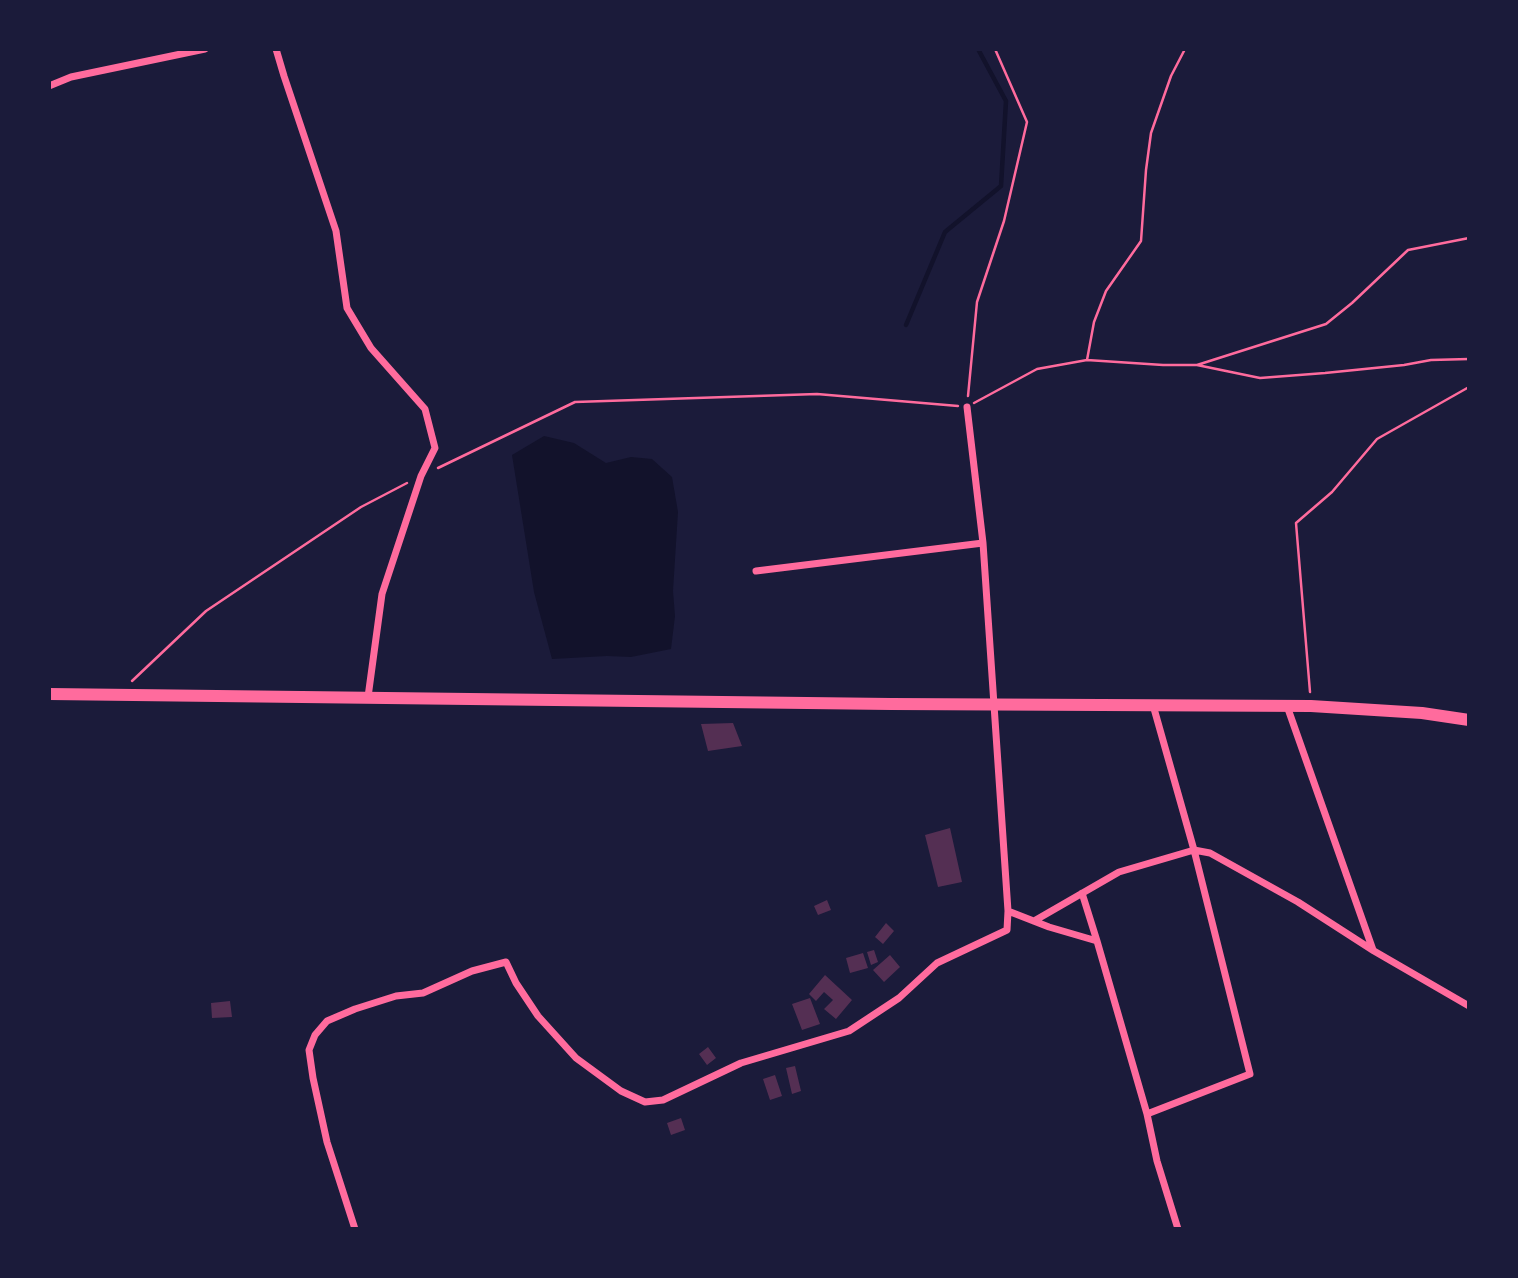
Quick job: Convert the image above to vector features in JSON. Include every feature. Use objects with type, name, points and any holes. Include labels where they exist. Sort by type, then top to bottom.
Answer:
[{"type":"highway","points":[[49,694],[1311,706],[1422,713],[1469,720]]},
{"type":"street","points":[[49,86],[71,77],[205,49]]},
{"type":"street","points":[[276,49],[336,231],[347,308],[371,348],[425,408],[435,448],[421,475],[382,594],[368,697]]},
{"type":"street","points":[[355,1229],[327,1142],[309,1050],[314,1035],[327,1021],[396,996],[423,993],[472,971],[506,962],[516,983],[538,1016],[576,1058],[621,1091],[645,1102],[663,1100],[741,1063],[849,1031],[899,998],[937,963],[1007,929],[1008,911],[983,543],[967,407]]},
{"type":"street","points":[[756,571],[983,543]]},
{"type":"street","points":[[1147,1114],[1250,1074],[1194,850],[1153,705]]},
{"type":"street","points":[[1287,706],[1374,951]]},
{"type":"street","points":[[1034,921],[1119,872],[1194,850],[1210,853],[1298,902],[1374,951],[1469,1006]]},
{"type":"street","points":[[1082,892],[1178,1229]]},
{"type":"street","points":[[1008,911],[1097,941]]},
{"type":"path","points":[[967,407],[977,302],[1004,221],[1027,122],[995,49]]},
{"type":"path","points":[[1087,360],[1094,322],[1106,290],[1141,241],[1151,133],[1171,76],[1185,49]]},
{"type":"path","points":[[1197,365],[1326,324],[1353,303],[1408,250],[1469,238]]},
{"type":"path","points":[[117,695],[206,611],[361,507],[421,475],[576,402],[817,394],[967,407],[1037,369],[1087,360],[1197,365],[1260,378],[1404,365],[1431,360],[1469,359]]},
{"type":"path","points":[[1311,706],[1296,523],[1332,492],[1377,439],[1469,387]]},
{"type":"shaded area","points":[[544,436],[574,443],[606,463],[631,457],[652,459],[672,477],[678,512],[673,591],[675,616],[671,649],[631,657],[552,659],[534,592],[512,455]]},
{"type":"building","points":[[733,723],[742,746],[708,751],[701,724]]},
{"type":"building","points":[[950,828],[962,882],[938,887],[925,835]]},
{"type":"building","points":[[827,900],[831,910],[818,915],[814,906]]},
{"type":"building","points":[[886,923],[894,931],[883,944],[875,937]]},
{"type":"building","points":[[874,950],[878,962],[871,965],[867,952]]},
{"type":"building","points":[[863,953],[868,968],[850,973],[846,958]]},
{"type":"building","points":[[890,955],[900,967],[884,982],[873,970]]},
{"type":"building","points":[[825,975],[852,1000],[836,1019],[824,1009],[833,1000],[824,992],[816,1001],[809,994]]},
{"type":"building","points":[[810,998],[820,1024],[802,1030],[792,1004]]},
{"type":"building","points":[[230,1001],[232,1017],[212,1018],[211,1003]]},
{"type":"building","points":[[708,1047],[716,1058],[707,1065],[699,1054]]},
{"type":"building","points":[[795,1066],[801,1091],[792,1094],[786,1068]]},
{"type":"building","points":[[775,1075],[782,1096],[770,1100],[763,1079]]},
{"type":"building","points":[[681,1118],[685,1130],[671,1135],[667,1123]]},
{"type":"waterway","points":[[906,325],[945,232],[1001,186],[1006,101],[978,49]]}]
